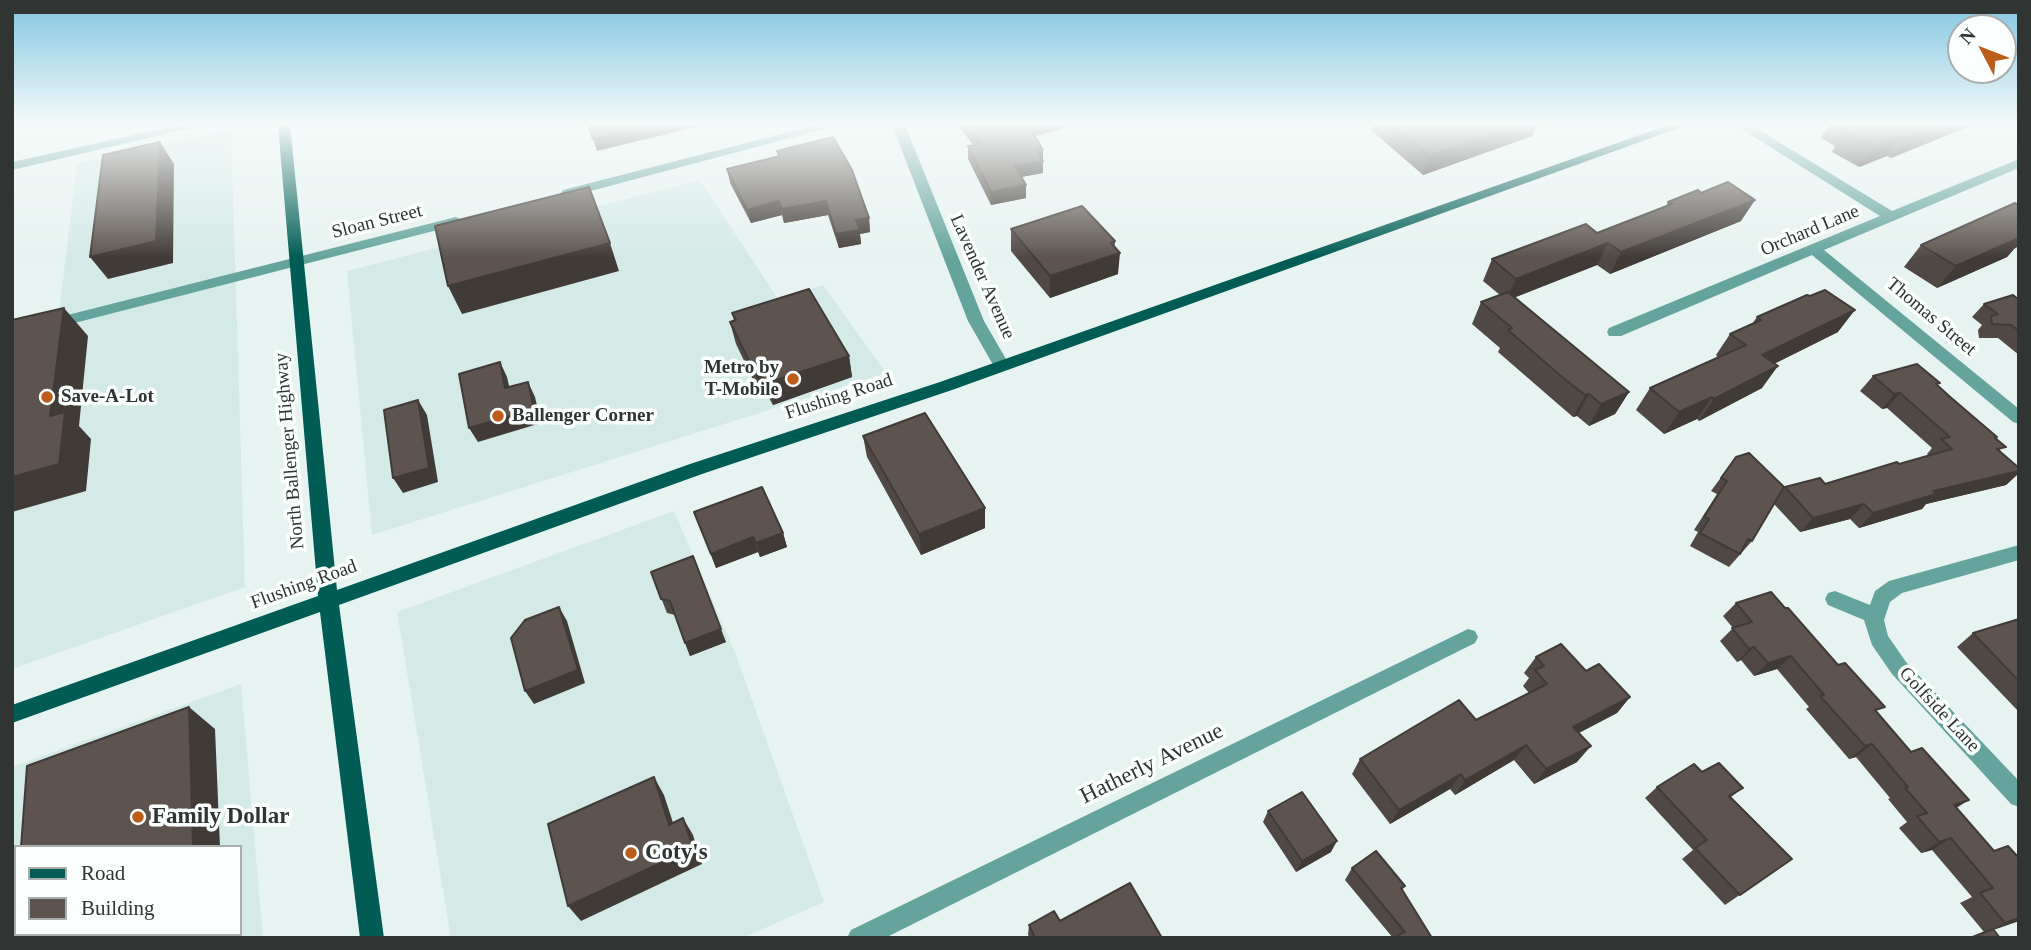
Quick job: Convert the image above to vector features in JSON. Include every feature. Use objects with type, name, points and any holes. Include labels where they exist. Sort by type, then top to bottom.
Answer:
[{"type":"main road","name":"North Ballenger Highway","points":[[288,169],[328,601],[372,938]]},
{"type":"main road","name":"Flushing Road","points":[[12,714],[695,469],[1002,366],[1556,169]]},
{"type":"street","points":[[559,195],[659,169]]},
{"type":"street","name":"Lavender Avenue","points":[[916,169],[976,321],[1002,366]]},
{"type":"street","points":[[1815,169],[1892,216]]},
{"type":"street","points":[[2003,170],[2019,179]]},
{"type":"street","name":"Orchard Lane","points":[[1615,332],[2003,170]]},
{"type":"street","name":"Sloan Street","points":[[12,334],[464,219]]},
{"type":"street","name":"Thomas Street","points":[[1815,250],[2019,418]]},
{"type":"street","points":[[1835,599],[1874,615],[1882,597],[1896,587],[2019,552]]},
{"type":"street","name":"Golfside Lane","points":[[1874,615],[1879,639],[1899,668],[2019,797]]},
{"type":"street","name":"Hatherly Avenue","points":[[859,938],[1468,637]]},
{"type":"shaded area","points":[[76,169],[232,169],[245,587],[12,669],[12,349],[56,339]]},
{"type":"shaded area","points":[[700,180],[778,299],[823,285],[886,373],[372,535],[347,271]]},
{"type":"shaded area","points":[[674,511],[736,655],[824,902],[742,938],[451,938],[397,612]]},
{"type":"shaded area","points":[[241,684],[263,938],[12,938],[12,767]]},
{"type":"building","points":[[101,169],[159,169],[156,241],[90,257]]},
{"type":"building","points":[[727,169],[852,169],[869,218],[856,220],[860,230],[836,234],[826,201],[782,209],[779,201],[747,210]]},
{"type":"building","points":[[980,169],[1017,169],[1026,185],[991,192]]},
{"type":"building","points":[[1728,182],[1755,200],[1621,252],[1608,243],[1516,279],[1492,259],[1586,224],[1597,233],[1672,204],[1668,202],[1698,190],[1701,193]]},
{"type":"building","points":[[589,187],[610,243],[448,286],[435,226]]},
{"type":"building","points":[[2015,203],[2019,205],[2019,238],[1956,266],[1921,245]]},
{"type":"building","points":[[1082,206],[1115,241],[1111,243],[1120,253],[1050,276],[1011,229]]},
{"type":"building","points":[[809,289],[849,356],[767,383],[763,374],[757,377],[730,322],[736,320],[732,313]]},
{"type":"building","points":[[1825,290],[1855,310],[1762,355],[1778,366],[1714,399],[1712,397],[1679,412],[1650,388],[1746,345],[1730,334],[1761,320],[1757,317]]},
{"type":"building","points":[[1508,292],[1629,392],[1601,404],[1562,377],[1508,330],[1512,328],[1481,302]]},
{"type":"building","points":[[2013,295],[2019,300],[2019,331],[2011,325],[1992,324],[1991,316],[1998,314],[1984,304]]},
{"type":"building","points":[[64,308],[50,416],[65,412],[59,464],[12,477],[12,320]]},
{"type":"building","points":[[500,362],[505,388],[528,382],[534,409],[469,428],[459,374]]},
{"type":"building","points":[[1917,364],[1997,437],[1995,438],[2006,447],[1997,449],[2019,468],[2019,471],[1933,491],[1936,494],[1873,513],[1864,504],[1813,518],[1785,487],[1820,478],[1825,484],[1952,449],[1941,439],[1950,437],[1900,393],[1894,394],[1873,376]]},
{"type":"building","points":[[418,400],[429,468],[393,478],[384,410]]},
{"type":"building","points":[[925,413],[985,508],[919,534],[863,436]]},
{"type":"building","points":[[1749,453],[1784,487],[1752,541],[1748,539],[1740,554],[1700,533],[1709,519],[1704,517],[1727,481],[1721,478],[1736,457]]},
{"type":"building","points":[[762,487],[783,533],[756,543],[753,537],[711,554],[694,512]]},
{"type":"building","points":[[693,556],[721,629],[685,643],[670,601],[661,599],[651,572]]},
{"type":"building","points":[[1771,592],[1838,665],[1845,663],[1885,707],[1875,710],[1911,752],[1922,748],[1969,800],[1954,805],[1994,851],[2008,846],[2019,858],[2019,918],[2005,923],[1980,893],[1993,888],[1951,838],[1939,842],[1917,816],[1927,813],[1905,788],[1908,787],[1872,744],[1865,746],[1820,696],[1824,695],[1791,656],[1768,663],[1754,647],[1749,649],[1732,628],[1752,622],[1736,603]]},
{"type":"building","points":[[559,607],[578,670],[525,691],[511,638],[525,620]]},
{"type":"building","points":[[2019,619],[2019,681],[1973,633]]},
{"type":"building","points":[[1561,644],[1586,671],[1599,664],[1630,697],[1573,727],[1591,746],[1546,769],[1526,745],[1465,780],[1461,774],[1399,810],[1360,759],[1459,700],[1476,720],[1547,684],[1535,670],[1544,666],[1536,657]]},
{"type":"building","name":"Family Dollar","points":[[189,707],[193,845],[21,845],[27,766]]},
{"type":"building","points":[[1719,763],[1743,788],[1729,796],[1792,859],[1740,895],[1695,848],[1707,840],[1657,787],[1694,764],[1702,772]]},
{"type":"building","name":"Coty's","points":[[654,777],[669,825],[683,818],[693,848],[568,906],[548,824]]},
{"type":"building","points":[[1302,792],[1337,841],[1302,861],[1268,811]]},
{"type":"building","points":[[1376,851],[1405,886],[1401,888],[1432,938],[1399,938],[1398,935],[1405,932],[1352,868]]},
{"type":"building","points":[[1130,883],[1162,938],[1029,938],[1034,935],[1029,925],[1054,911],[1060,921]]},
{"type":"building","points":[[1993,929],[2000,938],[1970,938]]},
{"type":"building","points":[[14,936],[175,936],[175,938]]},
{"type":"place","name":"Metro by T-Mobile","points":[[793,379]]},
{"type":"place","name":"Save-A-Lot","points":[[47,397]]},
{"type":"place","name":"Ballenger Corner","points":[[498,416]]},
{"type":"place","name":"Family Dollar","points":[[138,817]]},
{"type":"place","name":"Coty's","points":[[631,853]]}]
